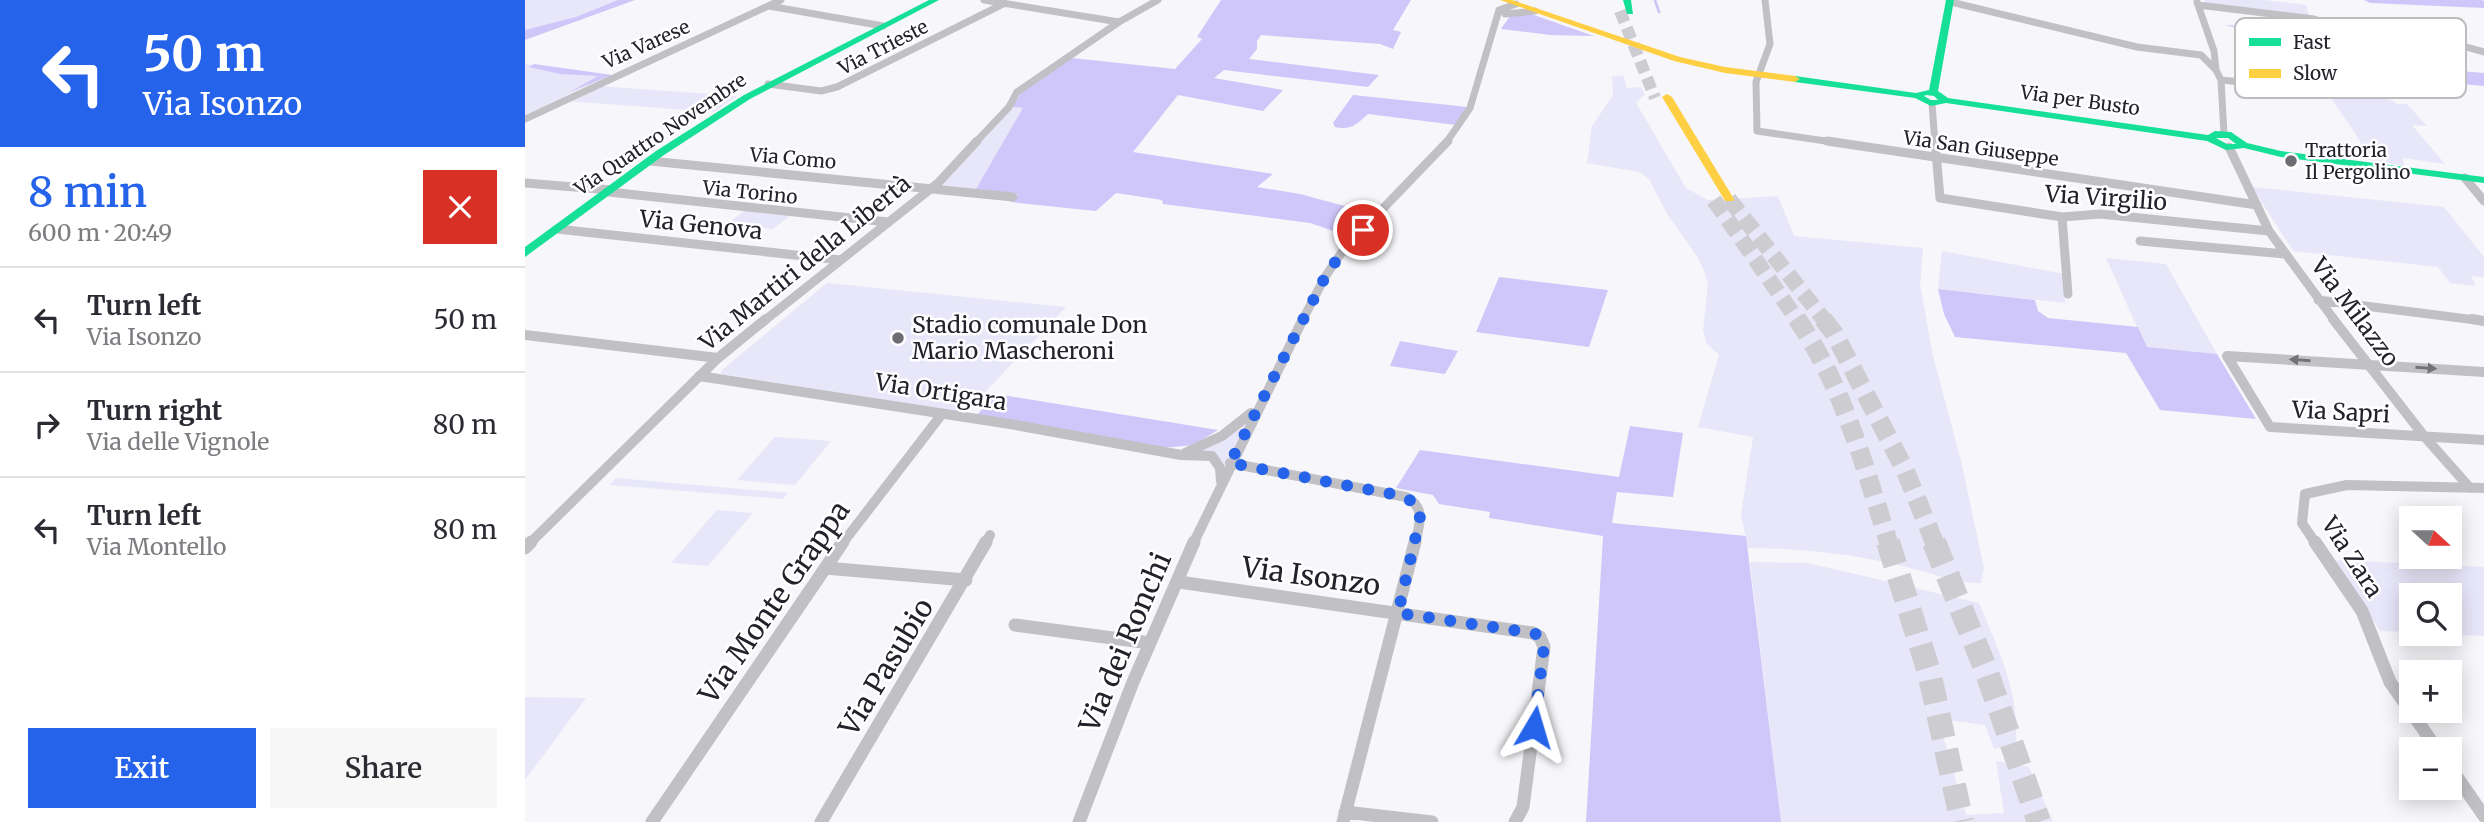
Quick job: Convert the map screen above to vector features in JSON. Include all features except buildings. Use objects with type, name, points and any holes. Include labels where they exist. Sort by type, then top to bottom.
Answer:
[{"type":"main road","name":"Via Quattro Novembre","points":[[525,253],[650,161],[768,85],[935,0]]},
{"type":"main road","points":[[1932,98],[1951,1]]},
{"type":"main road","name":"Via per Busto","points":[[1505,9],[1535,11],[1678,59],[1760,74],[2227,141],[2281,153],[2484,180]]},
{"type":"main road","points":[[1661,97],[1722,199]]},
{"type":"street","name":"Via Varese","points":[[525,119],[781,0]]},
{"type":"street","points":[[984,0],[1119,22]]},
{"type":"street","name":"Via Martiri della Libertà","points":[[525,548],[718,358],[933,187],[1009,107],[1017,92],[1119,22],[1158,0]]},
{"type":"street","points":[[1498,0],[1505,9]]},
{"type":"street","points":[[1760,74],[1770,44],[1765,0]]},
{"type":"street","points":[[1951,1],[2137,47],[2201,55],[2216,70],[2221,80],[2227,141]]},
{"type":"street","name":"Via Trieste","points":[[768,85],[821,91],[837,88],[1005,3]]},
{"type":"street","points":[[2216,70],[2214,51],[2197,3],[2307,18]]},
{"type":"street","points":[[768,6],[883,26]]},
{"type":"street","name":"Via dei Ronchi","points":[[1079,822],[1113,729],[1220,483],[1325,277],[1344,249],[1454,135],[1470,108],[1505,9]]},
{"type":"street","points":[[2466,47],[2484,52]]},
{"type":"street","name":"Via San Giuseppe","points":[[1760,74],[1756,82],[1757,131],[2257,205]]},
{"type":"street","points":[[2221,80],[2235,81]]},
{"type":"street","points":[[1932,98],[1938,158]]},
{"type":"street","name":"Via Milazzo","points":[[2227,141],[2269,231],[2285,254],[2424,436],[2470,488]]},
{"type":"street","name":"Via Virgilio","points":[[1938,158],[1940,198],[2062,217],[2100,214],[2269,231]]},
{"type":"street","name":"Via Como","points":[[650,161],[1013,197]]},
{"type":"street","points":[[2465,178],[2484,201]]},
{"type":"street","name":"Via Torino","points":[[525,183],[888,222]]},
{"type":"street","points":[[2062,217],[2068,294]]},
{"type":"street","name":"Via Genova","points":[[557,229],[841,260]]},
{"type":"street","points":[[2140,241],[2285,254]]},
{"type":"street","points":[[2318,300],[2484,321]]},
{"type":"street","points":[[525,335],[718,358]]},
{"type":"street","name":"Via Sapri","points":[[2368,365],[2227,356],[2270,427],[2424,436]]},
{"type":"street","points":[[2368,365],[2484,372]]},
{"type":"street","name":"Via Ortigara","points":[[699,376],[1175,454],[1212,456]]},
{"type":"street","name":"Via dei Ronchi","points":[[1216,440],[1240,424],[1258,405]]},
{"type":"street","name":"Via Monte Grappa","points":[[652,822],[825,568],[942,414]]},
{"type":"street","points":[[2424,436],[2484,440]]},
{"type":"street","points":[[1212,456],[1226,457],[1237,449],[1237,444],[1234,440],[1216,440],[1208,447],[1212,456],[1220,468],[1220,483]]},
{"type":"street","name":"Via Ortigara","points":[[1175,454],[1197,449],[1216,440]]},
{"type":"street","points":[[1230,463],[1402,496],[1417,504],[1420,518],[1398,613],[1344,817],[1431,822]]},
{"type":"street","name":"Via Zara","points":[[2429,737],[2390,682],[2362,611],[2302,523],[2305,494],[2347,485],[2470,488]]},
{"type":"street","points":[[2470,488],[2484,488]]},
{"type":"street","name":"Via Pasubio","points":[[821,822],[966,580],[990,535]]},
{"type":"street","points":[[825,568],[966,580]]},
{"type":"street","name":"Via Isonzo","points":[[1179,582],[1540,636],[1544,647],[1523,807],[1516,822]]},
{"type":"street","points":[[1015,625],[1150,643]]},
{"type":"street","points":[[2462,784],[2484,816]]},
{"type":"shaded area","points":[[525,0],[625,0],[525,39]]},
{"type":"shaded area","points":[[618,0],[635,0],[525,40],[525,30],[576,17]]},
{"type":"shaded area","points":[[1221,0],[1411,0],[1393,30],[1401,32],[1393,49],[1380,44],[1261,35],[1257,41],[1257,49],[1249,59],[1379,75],[1368,87],[1224,70],[1214,78],[1283,90],[1263,111],[1178,95],[1133,152],[1273,174],[1257,187],[1300,194],[1374,214],[1351,237],[1310,223],[1163,204],[1162,200],[1116,193],[1096,211],[1010,202],[1018,194],[976,189],[1023,108],[1012,107],[1021,93],[1072,58],[1175,69],[1202,39],[1197,37]]},
{"type":"shaded area","points":[[2204,0],[2264,0],[2306,5],[2310,17],[2205,3]]},
{"type":"shaded area","points":[[2364,0],[2481,0],[2484,1],[2484,8],[2370,3]]},
{"type":"shaded area","points":[[1531,14],[1594,36],[1551,35],[1501,29],[1510,16]]},
{"type":"shaded area","points":[[525,64],[610,75],[525,115]]},
{"type":"shaded area","points":[[534,64],[612,75],[570,92],[598,76],[560,74],[529,67]]},
{"type":"shaded area","points":[[2466,71],[2484,73],[2484,86],[2466,84]]},
{"type":"shaded area","points":[[1623,75],[1627,88],[1641,87],[1645,94],[1636,103],[1686,188],[1708,200],[1778,196],[1794,236],[1923,248],[1920,284],[1933,356],[1961,461],[1984,568],[1981,583],[1956,580],[1855,556],[1791,549],[1748,548],[1741,515],[1753,437],[1698,427],[1719,355],[1707,344],[1703,331],[1708,283],[1704,271],[1666,212],[1649,179],[1639,172],[1587,163],[1592,126],[1613,95],[1612,77]]},
{"type":"shaded area","points":[[598,86],[737,96],[714,112],[565,101]]},
{"type":"shaded area","points":[[1353,95],[1468,107],[1456,125],[1368,114],[1350,127],[1335,127],[1333,123]]},
{"type":"shaded area","points":[[2331,98],[2388,98],[2397,104],[2407,104],[2427,126],[2412,125],[2445,164],[2403,158],[2404,166],[2355,157],[2361,142]]},
{"type":"shaded area","points":[[1012,107],[1024,108],[976,189],[940,185]]},
{"type":"shaded area","points":[[2252,187],[2444,207],[2484,257],[2484,277],[2471,276],[2476,286],[2450,283],[2438,267],[2293,251]]},
{"type":"shaded area","points":[[745,210],[791,215],[773,229],[727,224]]},
{"type":"shaded area","points":[[1942,251],[2064,274],[2065,303],[1938,289]]},
{"type":"shaded area","points":[[2106,258],[2166,264],[2217,354],[2146,347]]},
{"type":"shaded area","points":[[1499,277],[1608,290],[1589,347],[1476,332]]},
{"type":"shaded area","name":"Stadio comunale Don Mario Mascheroni","points":[[827,283],[1066,307],[965,413],[721,374],[722,370]]},
{"type":"shaded area","points":[[1938,289],[2035,300],[2038,311],[2048,318],[2138,327],[2147,347],[2217,354],[2256,419],[2160,410],[2126,353],[1955,337],[1944,314]]},
{"type":"shaded area","points":[[1400,341],[1458,351],[1445,374],[1390,366]]},
{"type":"shaded area","points":[[996,394],[1218,430],[1194,445],[1162,448],[977,415]]},
{"type":"shaded area","points":[[1258,405],[1220,483],[1218,464],[1183,453],[1210,443]]},
{"type":"shaded area","points":[[1630,426],[1683,433],[1673,497],[1617,492],[1612,523],[1746,536],[1781,822],[1586,822],[1603,536],[1489,518],[1490,512],[1439,504],[1433,495],[1396,488],[1420,450],[1619,477]]},
{"type":"shaded area","points":[[775,437],[831,441],[795,485],[737,480]]},
{"type":"shaded area","points":[[616,478],[788,493],[783,499],[610,485]]},
{"type":"shaded area","points":[[717,510],[753,513],[708,566],[671,563]]},
{"type":"shaded area","points":[[2336,560],[2399,563],[2399,569],[2484,567],[2484,636],[2462,635],[2462,583],[2399,583],[2399,632],[2380,631]]},
{"type":"shaded area","points":[[1750,562],[1808,563],[1979,603],[2000,654],[2011,690],[2015,709],[2015,746],[1994,749],[1985,725],[1938,719],[1966,815],[2004,813],[1996,761],[2029,767],[2053,822],[1781,822]]},
{"type":"shaded area","points":[[525,697],[586,698],[525,780]]},
{"type":"waterway","points":[[1655,0],[1659,12]]},
{"type":"tunnel","points":[[1620,11],[1655,98]]},
{"type":"tunnel","points":[[1729,199],[1825,321]]},
{"type":"tunnel","points":[[1714,200],[1798,321]]},
{"type":"tunnel","points":[[1797,319],[1813,344],[1840,399],[1889,544]]},
{"type":"tunnel","points":[[1823,319],[1834,333],[1905,470],[1935,544]]},
{"type":"tunnel","points":[[1888,542],[1929,672],[1962,822]]},
{"type":"tunnel","points":[[1934,542],[1986,670],[2039,822]]},
{"type":"traffic: fast","points":[[525,253],[660,153],[747,97],[935,0]]},
{"type":"traffic: fast","points":[[1627,0],[1630,12]]},
{"type":"traffic: fast","points":[[1933,93],[1950,0]]},
{"type":"traffic: fast","points":[[1795,79],[1918,96]]},
{"type":"traffic: fast","points":[[1924,92],[1936,93],[1945,100],[1938,103],[1924,101],[1918,96],[1924,92]]},
{"type":"traffic: fast","points":[[1945,100],[2210,138]]},
{"type":"traffic: fast","points":[[2215,134],[2231,135],[2243,145],[2230,147],[2218,144],[2210,138],[2215,134]]},
{"type":"traffic: fast","points":[[2243,145],[2281,154],[2484,180]]},
{"type":"traffic: slow","points":[[1504,0],[1677,59],[1725,70],[1795,79]]},
{"type":"traffic: slow","points":[[1667,97],[1729,199]]},
{"type":"place","name":"Trattoria Il Pergolino","points":[[2291,161]]},
{"type":"place","name":"Stadio comunale Don Mario Mascheroni","points":[[898,338]]},
{"type":"route","points":[[1363,230],[1344,249],[1325,277],[1230,463],[1413,500],[1421,513],[1398,613],[1540,636],[1544,647],[1534,727]]}]
